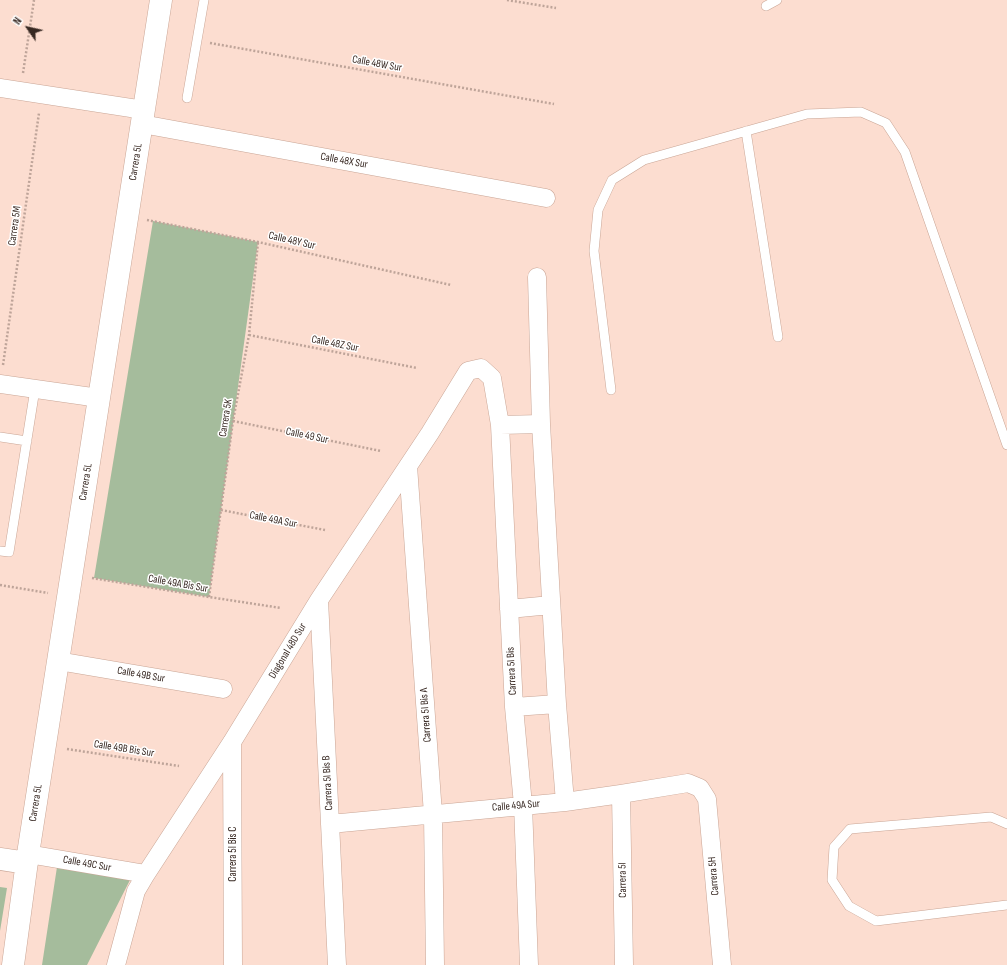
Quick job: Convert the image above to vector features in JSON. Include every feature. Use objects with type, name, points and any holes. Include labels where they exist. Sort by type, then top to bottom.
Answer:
[{"type":"main road","name":"Carrera 5L","points":[[12,965],[161,0]]},
{"type":"main road","name":"Calle 49C Sur","points":[[0,860],[28,858]]},
{"type":"street","name":"Calle 48X Sur","points":[[0,88],[42,94],[143,117],[546,198]]},
{"type":"street","points":[[537,277],[541,424],[556,704],[565,802]]},
{"type":"street","name":"Diagonal 48D Sur","points":[[116,965],[136,891],[232,742],[319,600],[430,433],[468,371],[481,368],[492,378]]},
{"type":"street","name":"Carrera 5I Bis","points":[[492,378],[500,425],[514,707],[523,805],[529,965]]},
{"type":"street","points":[[0,384],[99,398]]},
{"type":"street","points":[[500,425],[541,424]]},
{"type":"street","name":"Carrera 5I Bis A","points":[[408,466],[433,814],[435,965]]},
{"type":"street","name":"Carrera 5I Bis B","points":[[319,600],[337,965]]},
{"type":"street","points":[[509,609],[551,605]]},
{"type":"street","name":"Calle 49B Sur","points":[[58,661],[223,689]]},
{"type":"street","points":[[514,707],[556,704]]},
{"type":"street","name":"Carrera 5I Bis C","points":[[232,742],[233,965]]},
{"type":"street","name":"Calle 49A Sur","points":[[330,824],[565,802],[688,783],[700,788]]},
{"type":"street","name":"Carrera 5H","points":[[700,788],[707,799],[722,965]]},
{"type":"street","name":"Carrera 5I","points":[[621,794],[624,965]]},
{"type":"street","name":"Calle 49C Sur","points":[[28,858],[146,874]]},
{"type":"lane","points":[[187,98],[204,0]]},
{"type":"lane","points":[[766,6],[777,0]]},
{"type":"lane","points":[[610,390],[594,251],[598,210],[612,180],[644,160],[806,114],[861,112],[886,123],[905,152],[1007,445]]},
{"type":"lane","points":[[746,131],[778,337]]},
{"type":"lane","points":[[0,551],[9,552],[35,389]]},
{"type":"lane","points":[[0,437],[27,441]]},
{"type":"lane","points":[[1007,824],[991,817],[850,829],[834,847],[832,880],[849,906],[876,921],[1007,905]]},
{"type":"path","points":[[20,91],[34,0]]},
{"type":"path","points":[[507,0],[556,8]]},
{"type":"path","name":"Calle 48W Sur","points":[[197,40],[554,104]]},
{"type":"path","name":"Carrera 5M","points":[[0,384],[42,94]]},
{"type":"path","name":"Calle 48Y Sur","points":[[128,216],[258,242],[451,285]]},
{"type":"path","name":"Carrera 5K","points":[[209,597],[233,420],[249,335],[258,242]]},
{"type":"path","name":"Calle 48Z Sur","points":[[249,335],[417,368]]},
{"type":"path","name":"Calle 49 Sur","points":[[233,420],[381,451]]},
{"type":"path","name":"Calle 49A Sur","points":[[221,510],[325,530]]},
{"type":"path","name":"Calle 49A Bis Sur","points":[[0,585],[70,586],[94,578],[281,608]]},
{"type":"path","name":"Calle 49B Bis Sur","points":[[67,749],[179,766]]},
{"type":"green space","points":[[153,221],[258,242],[209,597],[94,578]]},
{"type":"green space","points":[[57,867],[131,878],[87,965],[42,965]]},
{"type":"green space","points":[[0,887],[7,888],[0,931]]}]
